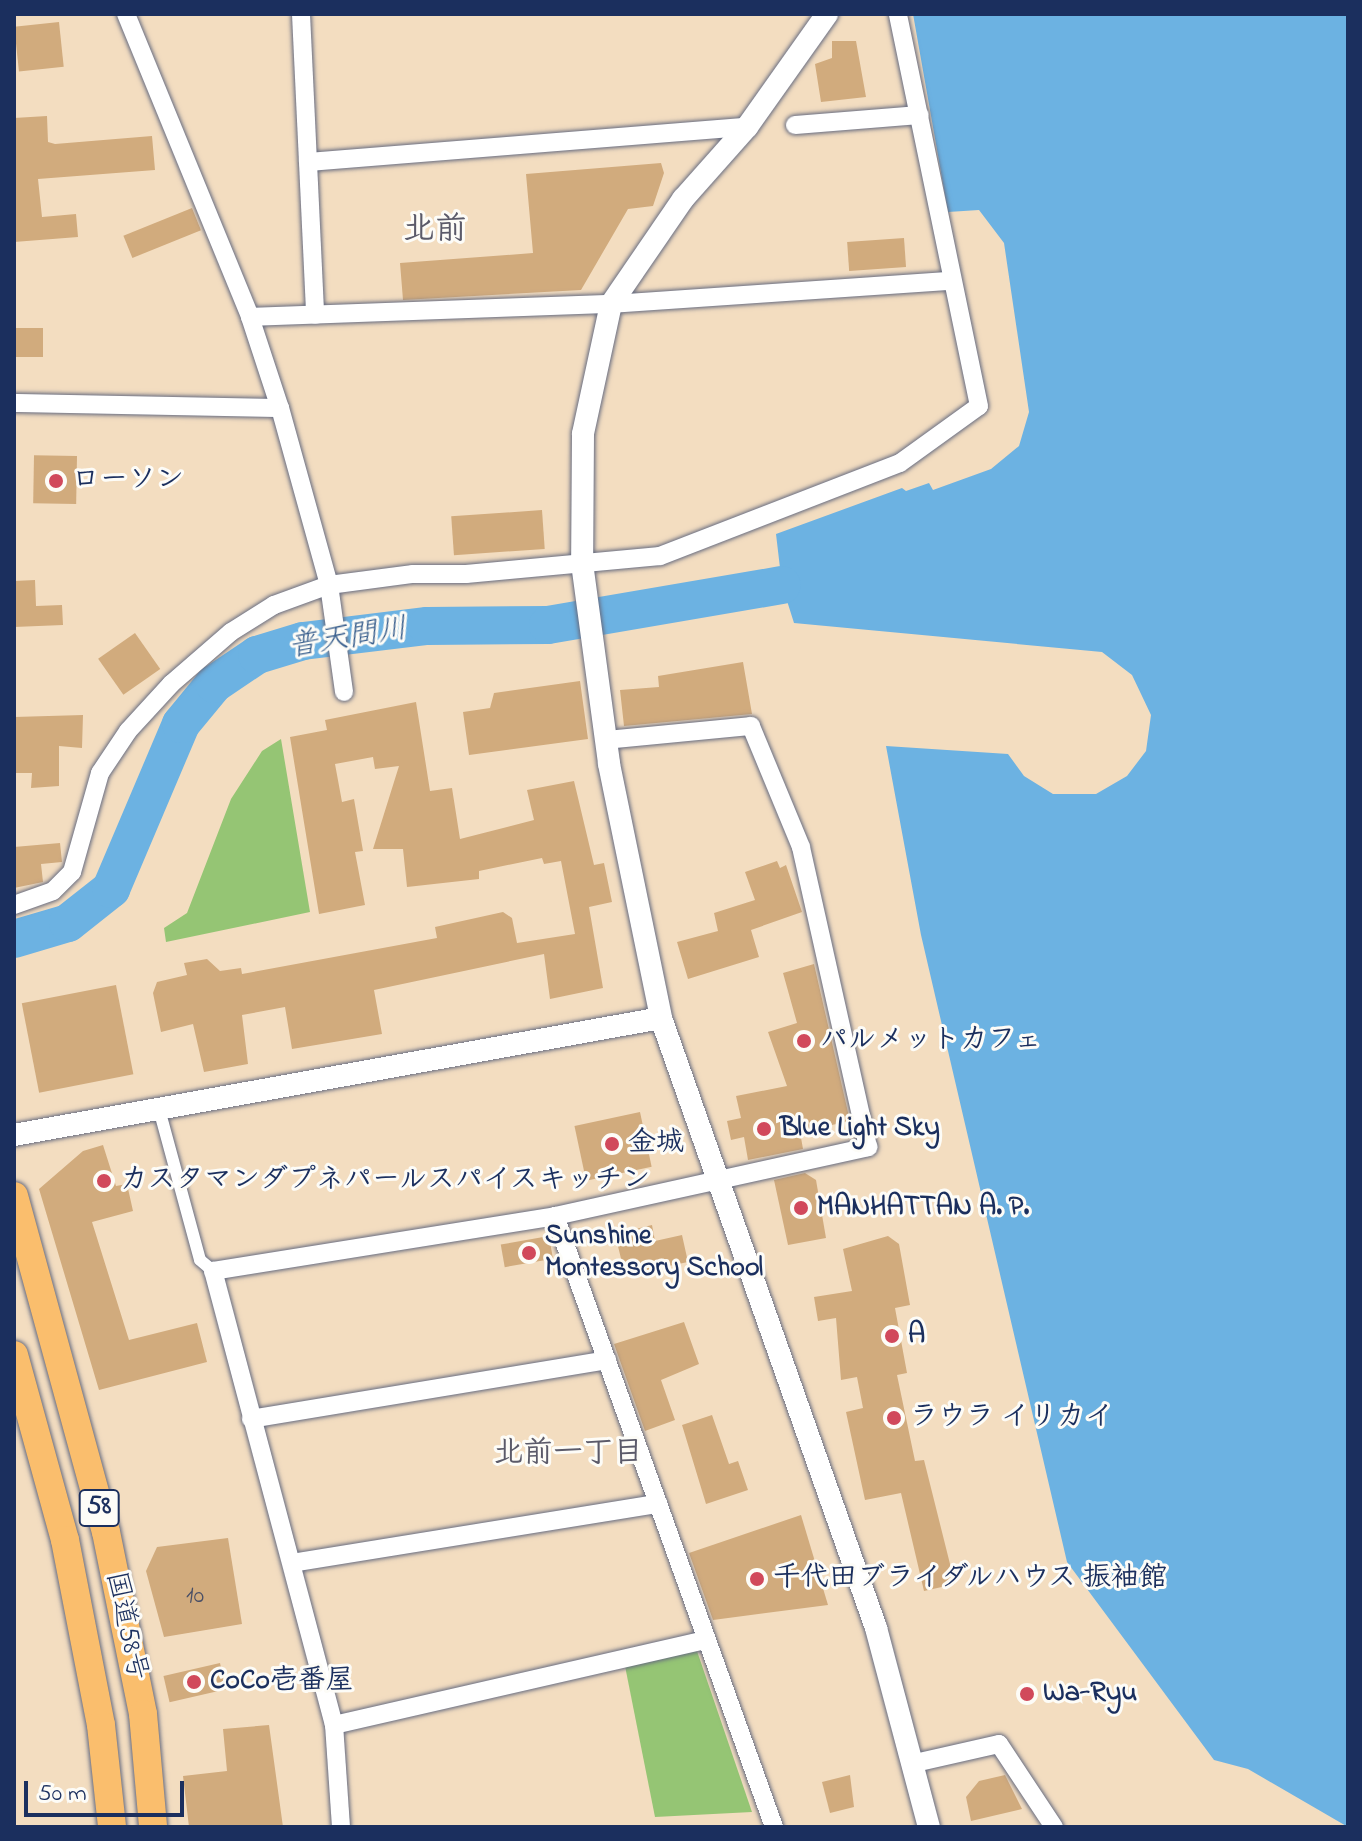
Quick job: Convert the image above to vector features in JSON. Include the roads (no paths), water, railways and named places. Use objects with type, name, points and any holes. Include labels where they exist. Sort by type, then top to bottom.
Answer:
[{"type":"highway","name":"国道58号","points":[[14,1196],[106,1532],[143,1714],[153,1827]]},
{"type":"highway","name":"国道58号","points":[[14,1355],[65,1540],[101,1725],[112,1827]]},
{"type":"street","points":[[126,14],[250,317],[280,408],[330,594],[344,692]]},
{"type":"street","points":[[301,14],[315,315]]},
{"type":"street","points":[[827,14],[747,127],[683,199],[611,304],[583,434],[583,569],[591,648],[606,740],[661,1018],[876,1628],[915,1763],[929,1827]]},
{"type":"street","points":[[14,905],[53,891],[72,872],[100,773],[171,684],[231,632],[274,605],[413,574],[583,569],[660,556],[900,463],[951,430],[979,406],[949,281],[920,115],[898,14]]},
{"type":"street","points":[[795,125],[920,115]]},
{"type":"street","points":[[308,162],[747,127]]},
{"type":"street","points":[[250,317],[611,304],[949,281]]},
{"type":"street","points":[[14,403],[280,408]]},
{"type":"street","points":[[213,1271],[555,1216],[868,1147],[801,847],[751,726],[606,740]]},
{"type":"street","points":[[14,1135],[661,1018]]},
{"type":"street","points":[[159,1109],[200,1260],[213,1271],[334,1725],[341,1827]]},
{"type":"street","points":[[555,1216],[774,1827]]},
{"type":"street","points":[[251,1419],[607,1360]]},
{"type":"street","points":[[292,1563],[658,1504]]},
{"type":"street","points":[[334,1725],[706,1640]]},
{"type":"street","points":[[915,1763],[999,1744],[1054,1827]]},
{"type":"water","points":[[913,14],[1348,14],[1348,1827],[1248,1769],[1214,1760],[1067,1562],[921,935],[886,746],[1008,754],[1024,776],[1053,794],[1096,794],[1127,776],[1146,751],[1151,715],[1132,675],[1102,652],[794,623],[782,585],[776,534],[902,488],[906,491],[929,483],[933,490],[991,469],[1019,446],[1029,412],[1004,243],[979,210],[948,212]]},
{"type":"waterway","name":"普天間川","points":[[14,939],[68,923],[111,889],[181,724],[214,684],[257,655],[303,641],[427,626],[548,625],[782,585]]},
{"type":"place","name":"ローソン","points":[[56,481]]},
{"type":"place","name":"パルメットカフェ","points":[[804,1041]]},
{"type":"place","name":"Blue Light Sky","points":[[764,1129]]},
{"type":"place","name":"金城","points":[[612,1144]]},
{"type":"place","name":"カスタマンダプネパールスパイスキッチン","points":[[104,1181]]},
{"type":"place","name":"MANHATTAN A. P.","points":[[801,1208]]},
{"type":"place","name":"Sunshine Montessory School","points":[[529,1253]]},
{"type":"place","name":"A","points":[[892,1336]]},
{"type":"place","name":"ラウラ イリカイ","points":[[894,1418]]},
{"type":"place","name":"千代田ブライダルハウス 振袖館","points":[[757,1579]]},
{"type":"place","name":"CoCo壱番屋","points":[[194,1682]]},
{"type":"place","name":"Wa-Ryu","points":[[1027,1694]]},
{"type":"district","name":"北前","points":[[435,231]]},
{"type":"district","name":"北前一丁目","points":[[568,1454]]}]
